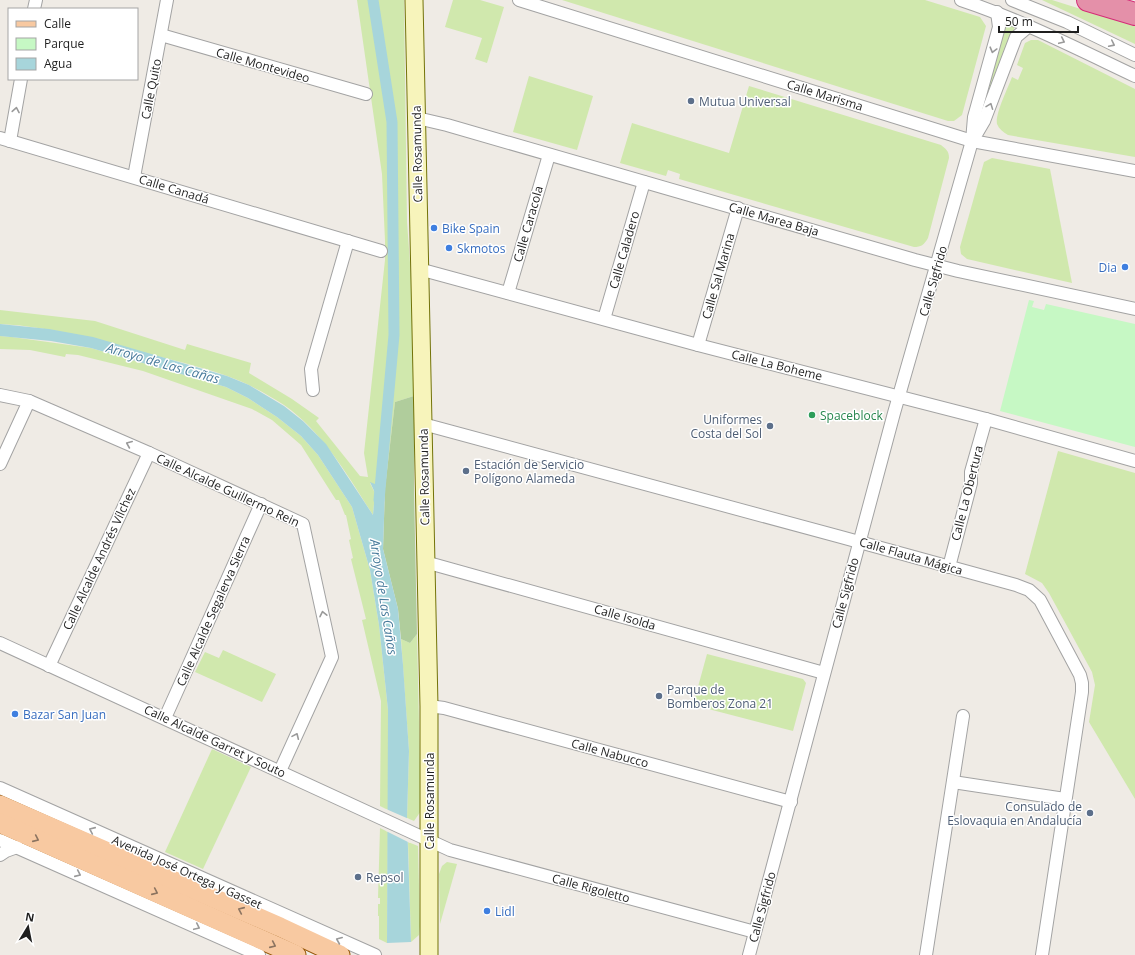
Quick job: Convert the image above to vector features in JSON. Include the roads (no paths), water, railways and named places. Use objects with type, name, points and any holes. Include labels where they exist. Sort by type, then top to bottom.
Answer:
[{"type":"highway","points":[[1088,0],[1135,14]]},
{"type":"main road","name":"Calle Rosamunda","points":[[414,0],[429,706],[424,837],[429,955]]},
{"type":"main road","name":"Avenida José Ortega y Gasset","points":[[0,805],[280,927],[340,955]]},
{"type":"main road","points":[[0,823],[296,955]]},
{"type":"street","name":"Calle Quito","points":[[134,177],[167,0]]},
{"type":"street","name":"Calle Marisma","points":[[519,0],[972,141],[1135,171]]},
{"type":"street","points":[[961,0],[997,12],[1135,76]]},
{"type":"street","points":[[1012,0],[1067,22],[1135,55]]},
{"type":"street","name":"Calle Sigfrido","points":[[749,955],[791,802],[859,542],[972,141],[974,117],[999,27],[997,12]]},
{"type":"street","name":"Calle Sigfrido","points":[[972,141],[984,121],[1016,36],[1029,26]]},
{"type":"street","name":"Calle Montevideo","points":[[161,35],[366,94]]},
{"type":"street","points":[[5,140],[21,80]]},
{"type":"street","name":"Calle Marea Baja","points":[[417,118],[447,125],[937,266],[1135,309]]},
{"type":"street","name":"Calle Canadá","points":[[5,140],[381,251]]},
{"type":"street","name":"Calle Caracola","points":[[508,293],[549,155]]},
{"type":"street","name":"Calle Caladero","points":[[604,319],[644,182]]},
{"type":"street","name":"Calle Sal Marina","points":[[698,345],[738,208]]},
{"type":"street","points":[[314,390],[311,368],[348,241]]},
{"type":"street","name":"Calle La Boheme","points":[[419,268],[698,345],[986,419],[1135,461]]},
{"type":"street","name":"Calle Alcalde Guillermo Rein","points":[[0,396],[29,401],[149,453],[303,524],[332,657],[280,771]]},
{"type":"street","points":[[0,464],[29,401]]},
{"type":"street","name":"Calle La Obertura","points":[[949,567],[971,483],[971,472],[986,419]]},
{"type":"street","name":"Calle Flauta Mágica","points":[[423,424],[1016,585],[1029,590],[1040,600],[1080,675],[1082,683],[1082,692],[1042,955]]},
{"type":"street","name":"Calle Alcalde Andrés Vílchez","points":[[49,666],[149,453]]},
{"type":"street","name":"Calle Alcalde Segalerva Sierra","points":[[165,718],[261,504]]},
{"type":"street","name":"Calle Isolda","points":[[426,562],[824,673]]},
{"type":"street","name":"Calle Alcalde Garret y Souto","points":[[0,643],[424,837]]},
{"type":"street","name":"Calle Nabucco","points":[[429,706],[452,710],[791,802]]},
{"type":"street","points":[[926,955],[963,716]]},
{"type":"street","points":[[952,782],[1065,799]]},
{"type":"street","name":"Avenida José Ortega y Gasset","points":[[0,788],[375,955]]},
{"type":"street","name":"Calle Rigoletto","points":[[424,837],[450,850],[755,932]]},
{"type":"street","points":[[0,840],[260,955]]},
{"type":"street","points":[[0,855],[17,847]]},
{"type":"water","name":"Arroyo de Las Cañas","points":[[0,324],[49,329],[93,337],[227,376],[249,385],[284,406],[303,421],[326,444],[373,515],[375,493],[370,482],[385,488],[383,549],[398,609],[409,751],[407,818],[411,942],[387,943],[388,710],[379,625],[370,570],[352,507],[318,455],[301,436],[277,417],[248,398],[226,387],[91,348],[51,341],[0,336]]},
{"type":"waterway","points":[[373,0],[392,122],[394,335],[379,500]]},
{"type":"place","name":"Mutua Universal","points":[[691,101]]},
{"type":"place","name":"Bike Spain","points":[[434,228]]},
{"type":"place","name":"Skmotos","points":[[449,248]]},
{"type":"place","name":"Dia","points":[[1125,267]]},
{"type":"place","name":"Spaceblock","points":[[812,415]]},
{"type":"place","name":"Uniformes Costa del Sol","points":[[770,426]]},
{"type":"place","name":"Estación de Servicio Polígono Alameda","points":[[466,471]]},
{"type":"place","name":"Parque de Bomberos Zona 21","points":[[659,696]]},
{"type":"place","name":"Bazar San Juan","points":[[15,714]]},
{"type":"place","name":"Consulado de Eslovaquia en Andalucía","points":[[1090,813]]},
{"type":"place","name":"Repsol","points":[[358,877]]},
{"type":"place","name":"Lidl","points":[[487,911]]}]
